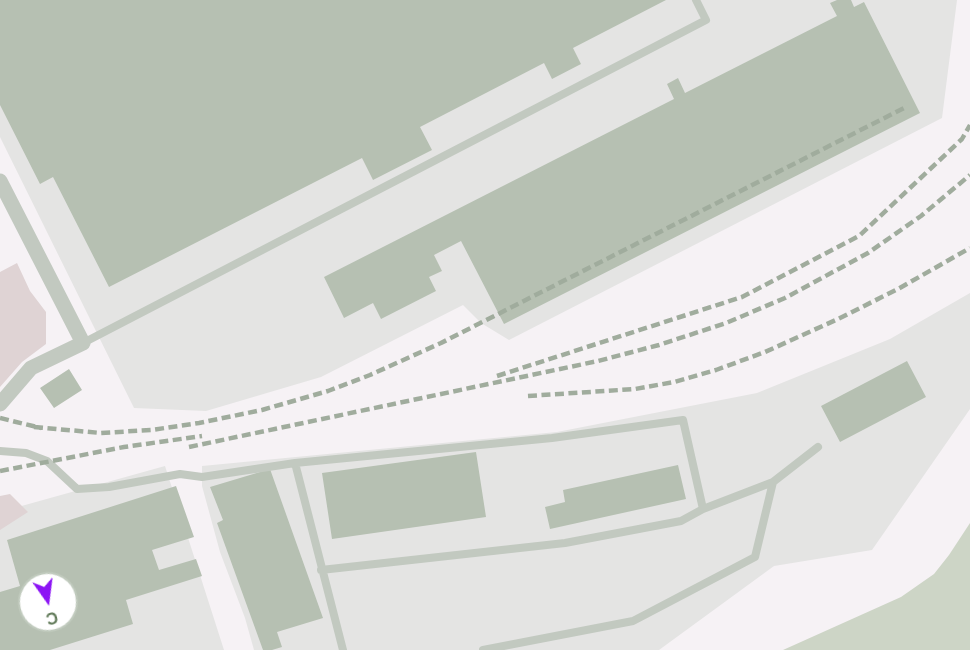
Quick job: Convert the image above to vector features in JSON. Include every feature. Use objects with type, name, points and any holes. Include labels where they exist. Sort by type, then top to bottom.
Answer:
[{"type":"street","points":[[0,181],[83,343],[31,368],[0,404]]},
{"type":"lane","points":[[83,343],[706,20],[696,0]]},
{"type":"lane","points":[[0,451],[26,453],[48,461],[77,489],[109,487],[180,474],[202,477],[295,463],[552,438],[683,420],[703,509]]},
{"type":"lane","points":[[321,570],[565,543],[681,521],[703,509],[773,482],[818,447]]},
{"type":"lane","points":[[295,463],[343,650]]},
{"type":"lane","points":[[483,650],[633,621],[755,557],[773,482]]},
{"type":"shaded area","points":[[0,0],[957,0],[942,118],[509,340],[481,323],[463,305],[321,377],[206,411],[134,408],[0,137]]},
{"type":"shaded area","points":[[17,263],[30,291],[46,312],[46,344],[22,362],[0,387],[0,272]]},
{"type":"shaded area","points":[[970,293],[970,409],[872,550],[774,566],[659,650],[254,650],[245,618],[220,552],[202,486],[202,466],[557,432],[757,393],[890,339]]},
{"type":"shaded area","points":[[165,466],[224,650],[0,650],[0,512]]},
{"type":"shaded area","points":[[10,494],[28,512],[0,530],[0,496]]},
{"type":"shaded area","points":[[970,523],[970,650],[783,650],[901,597],[934,574]]},
{"type":"building","points":[[0,0],[666,0],[573,48],[581,64],[552,79],[544,63],[420,127],[432,150],[373,180],[362,158],[109,287],[53,177],[40,184],[0,105]]},
{"type":"building","points":[[837,0],[851,0],[854,7],[864,2],[920,113],[504,324],[461,241],[434,255],[442,271],[429,277],[436,291],[381,319],[373,303],[344,318],[324,277],[674,99],[667,84],[678,78],[685,93],[837,16],[830,3]]},
{"type":"building","points":[[907,361],[926,397],[840,442],[821,406]]},
{"type":"building","points":[[69,369],[82,390],[54,408],[40,388]]},
{"type":"building","points":[[476,452],[486,517],[332,539],[322,473]]},
{"type":"building","points":[[678,465],[686,499],[550,529],[545,507],[565,502],[563,490]]},
{"type":"building","points":[[270,469],[323,618],[277,632],[282,647],[263,650],[217,523],[223,520],[210,487]]},
{"type":"building","points":[[176,486],[194,537],[152,550],[159,570],[196,559],[202,576],[126,600],[133,624],[50,650],[0,650],[0,592],[18,587],[18,632],[78,632],[78,572],[18,572],[18,579],[7,540]]},
{"type":"railway","points":[[34,427],[101,433],[151,430],[262,410],[328,391],[441,343],[906,107]]},
{"type":"railway","points":[[497,376],[742,297],[859,236],[962,139],[970,125]]},
{"type":"railway","points":[[189,447],[598,361],[659,345],[726,323],[785,298],[868,253],[921,216],[970,175]]},
{"type":"railway","points":[[528,396],[635,389],[674,382],[716,370],[765,352],[838,319],[898,289],[970,248]]},
{"type":"railway","points":[[0,418],[41,428]]},
{"type":"railway","points":[[0,471],[124,447],[202,436]]}]
